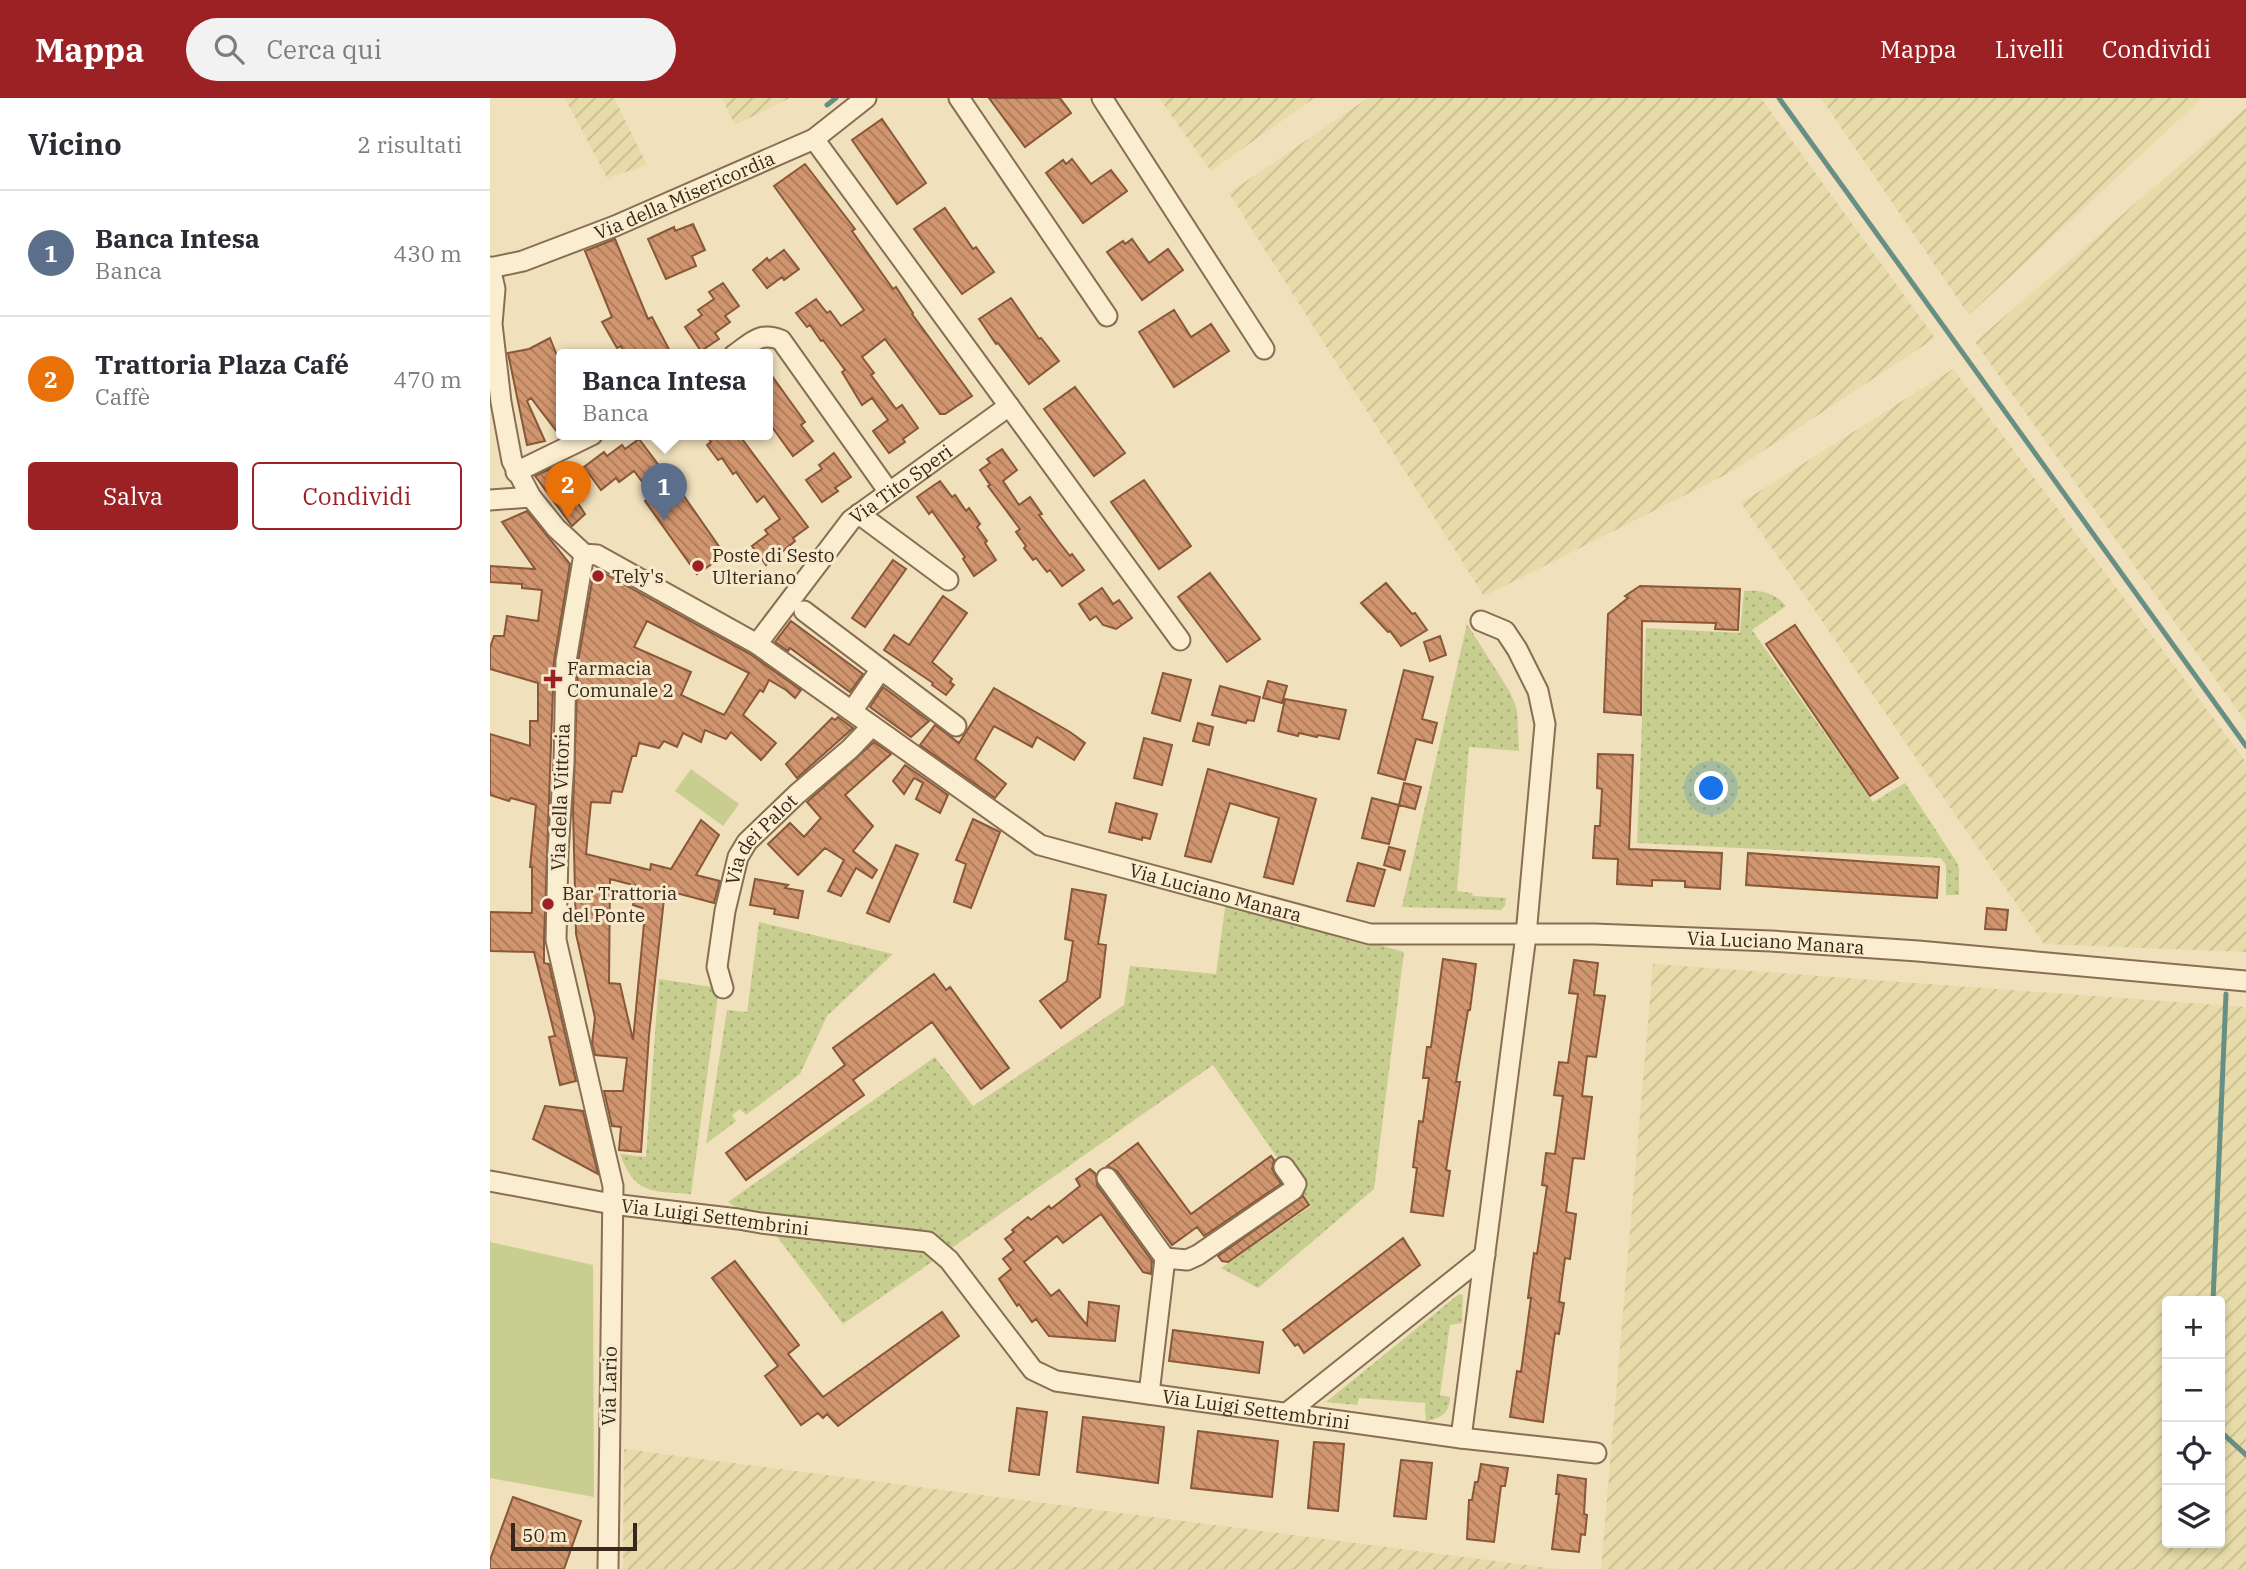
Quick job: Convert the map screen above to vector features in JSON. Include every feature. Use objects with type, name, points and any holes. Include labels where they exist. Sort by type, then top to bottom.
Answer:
[{"type":"street","name":"Via della Misericordia","points":[[490,267],[523,261],[614,226],[814,139],[866,98]]},
{"type":"street","points":[[959,98],[1107,316]]},
{"type":"street","points":[[1102,98],[1265,349]]},
{"type":"street","points":[[814,139],[1180,640]]},
{"type":"street","name":"Via Luciano Manara","points":[[490,267],[495,289],[492,324],[507,438],[516,472],[531,497],[556,528],[584,554],[597,555],[757,644],[1040,845],[1370,934],[1594,934],[1771,941],[1918,951],[2246,981]]},
{"type":"street","points":[[743,349],[761,337],[771,335],[781,340],[889,492]]},
{"type":"street","name":"Via Tito Speri","points":[[757,644],[851,520],[1009,406]]},
{"type":"street","points":[[516,472],[582,440]]},
{"type":"street","points":[[490,500],[531,497]]},
{"type":"street","points":[[859,514],[948,580]]},
{"type":"street","name":"Via della Vittoria","points":[[584,554],[566,661],[556,940],[613,1186],[612,1204]]},
{"type":"street","points":[[804,611],[956,726]]},
{"type":"street","points":[[1461,1438],[1526,935],[1545,724],[1538,691],[1517,649],[1505,631],[1481,621]]},
{"type":"street","points":[[852,711],[881,669]]},
{"type":"street","name":"Via dei Palot","points":[[723,988],[718,967],[725,911],[738,857],[747,842],[873,726]]},
{"type":"street","points":[[1165,1258],[1187,1260],[1198,1255],[1293,1190],[1296,1184],[1283,1167]]},
{"type":"street","points":[[1107,1178],[1165,1258],[1149,1394]]},
{"type":"street","name":"Via Luigi Settembrini","points":[[490,1181],[612,1204],[928,1241],[948,1259],[1033,1370],[1056,1381],[1461,1438],[1595,1453]]},
{"type":"street","name":"Via Lario","points":[[608,1569],[612,1204]]},
{"type":"street","points":[[1287,1413],[1485,1255]]},
{"type":"shaded area","points":[[565,98],[614,98],[647,165],[607,178]]},
{"type":"shaded area","points":[[722,98],[790,98],[735,125]]},
{"type":"shaded area","points":[[1159,98],[1314,98],[1211,171]]},
{"type":"shaded area","points":[[1368,98],[1761,98],[1935,338],[1731,472],[1484,596],[1229,193]]},
{"type":"shaded area","points":[[1821,98],[2202,98],[1969,315]]},
{"type":"shaded area","points":[[2246,108],[2246,722],[1975,342]]},
{"type":"shaded area","points":[[1953,369],[2246,762],[2246,952],[2044,944],[1741,503]]},
{"type":"shaded area","points":[[1653,964],[2246,1007],[2246,1569],[1601,1569]]},
{"type":"shaded area","points":[[624,1449],[1557,1569],[623,1569]]},
{"type":"green space","points":[[1744,591],[1767,593],[1786,606],[1752,630],[1873,802],[1905,783],[1956,861],[1959,868],[1959,895],[1946,895],[1946,865],[1941,858],[1637,843],[1646,628],[1740,633]]},
{"type":"green space","points":[[1467,624],[1510,692],[1517,710],[1519,751],[1469,747],[1457,891],[1472,893],[1473,896],[1506,898],[1505,906],[1501,910],[1402,907]]},
{"type":"green space","points":[[691,769],[739,804],[723,826],[675,791]]},
{"type":"green space","points":[[1226,901],[1404,952],[1374,1189],[1258,1288],[1221,1268],[1311,1206],[1213,1065],[843,1324],[772,1230],[728,1202],[935,1057],[973,1106],[1124,1005],[1130,966],[1216,974]]},
{"type":"green space","points":[[759,922],[893,954],[827,1016],[800,1074],[746,1115],[740,1109],[732,1115],[736,1121],[706,1144],[727,1010],[747,1012]]},
{"type":"green space","points":[[659,979],[719,988],[691,1194],[646,1188],[632,1177],[620,1154],[646,1157]]},
{"type":"green space","points":[[490,1242],[593,1265],[594,1497],[490,1478]]},
{"type":"green space","points":[[1459,1294],[1463,1295],[1462,1323],[1450,1325],[1440,1395],[1450,1397],[1444,1414],[1426,1421],[1425,1403],[1359,1398],[1357,1405],[1326,1402]]},
{"type":"building","points":[[989,98],[1060,98],[1071,113],[1025,147]]},
{"type":"building","points":[[882,119],[926,183],[897,204],[852,140]]},
{"type":"building","points":[[1072,159],[1091,184],[1111,170],[1127,191],[1083,223],[1046,173],[1063,160],[1066,164]]},
{"type":"building","points":[[805,164],[855,229],[852,231],[893,289],[896,287],[912,314],[972,396],[945,414],[940,414],[885,339],[862,357],[874,373],[871,375],[896,409],[902,405],[918,428],[903,439],[905,442],[889,453],[873,431],[888,420],[872,398],[862,405],[842,372],[845,370],[823,340],[821,341],[810,325],[807,327],[796,313],[816,299],[827,313],[830,311],[841,326],[864,310],[774,186]]},
{"type":"building","points":[[945,208],[973,249],[976,247],[994,272],[962,294],[914,229]]},
{"type":"building","points":[[693,224],[705,250],[692,256],[696,266],[666,279],[648,239],[674,227],[675,231]]},
{"type":"building","points":[[615,239],[648,319],[652,317],[669,349],[617,348],[602,322],[612,317],[585,251]]},
{"type":"building","points":[[1132,239],[1149,263],[1168,249],[1183,270],[1142,300],[1107,252],[1123,241],[1125,244]]},
{"type":"building","points":[[784,250],[799,269],[767,288],[753,270],[767,258],[769,261]]},
{"type":"building","points":[[723,283],[739,306],[725,316],[730,322],[715,333],[719,339],[700,349],[685,327],[702,315],[698,310],[714,299],[709,292]]},
{"type":"building","points":[[1011,298],[1039,339],[1041,338],[1059,361],[1029,384],[979,319]]},
{"type":"building","points":[[1174,310],[1191,337],[1211,324],[1229,351],[1174,387],[1139,332]]},
{"type":"building","points":[[550,338],[556,353],[556,430],[531,398],[527,401],[545,441],[527,445],[508,353],[529,349]]},
{"type":"building","points":[[773,377],[805,422],[801,425],[813,441],[793,456],[773,428]]},
{"type":"building","points":[[1075,387],[1125,453],[1094,476],[1044,409]]},
{"type":"building","points":[[640,440],[670,480],[672,479],[725,555],[697,574],[645,501],[652,495],[634,471],[619,482],[616,478],[601,490],[584,467],[604,452],[607,456],[622,445],[625,449]]},
{"type":"building","points":[[710,440],[743,440],[808,527],[766,565],[752,546],[768,534],[765,530],[780,519],[764,496],[757,502],[736,472],[733,474],[722,458],[718,460],[707,445],[711,442]]},
{"type":"building","points":[[1002,449],[1017,470],[1003,481],[1019,505],[1030,497],[1042,514],[1039,515],[1084,570],[1062,586],[1050,570],[1047,572],[1024,548],[1026,546],[1016,532],[1020,529],[988,486],[990,485],[980,470],[990,463],[987,459]]},
{"type":"building","points":[[834,453],[851,477],[835,488],[838,491],[822,502],[806,480],[822,469],[819,465]]},
{"type":"building","points":[[556,466],[561,475],[561,485],[564,482],[585,514],[572,526],[535,476]]},
{"type":"building","points":[[1144,480],[1191,546],[1159,569],[1111,502]]},
{"type":"building","points":[[940,481],[952,497],[955,495],[966,511],[969,508],[980,524],[977,527],[996,560],[974,576],[963,559],[965,557],[932,511],[929,514],[917,497]]},
{"type":"building","points":[[527,511],[570,564],[554,661],[544,940],[544,963],[549,964],[576,1081],[560,1085],[549,1037],[555,1036],[534,952],[490,951],[490,912],[532,913],[530,867],[536,805],[490,795],[490,734],[530,746],[530,721],[538,721],[538,683],[490,669],[490,648],[494,636],[504,636],[507,616],[538,621],[542,590],[522,588],[522,584],[490,582],[490,566],[535,569],[502,522]]},
{"type":"building","points":[[893,560],[906,569],[865,627],[852,618]]},
{"type":"building","points":[[600,571],[750,654],[801,690],[795,698],[769,680],[763,692],[760,690],[743,715],[776,743],[761,760],[731,732],[726,739],[705,730],[701,742],[683,733],[677,747],[664,741],[659,748],[639,743],[636,756],[632,756],[622,792],[612,791],[610,803],[591,802],[586,854],[650,870],[651,864],[671,869],[701,820],[719,835],[696,875],[720,881],[714,903],[665,890],[649,1035],[641,1152],[619,1150],[621,1127],[612,1126],[604,1091],[623,1091],[627,1058],[595,1055],[592,1043],[595,1018],[576,934],[573,808],[578,662],[593,576]],"holes":[[[647,621],[749,673],[724,715],[681,695],[691,672],[634,647]],[[610,879],[637,886],[633,905],[642,908],[645,913],[633,1040],[620,984],[609,983]]]},
{"type":"building","points":[[1210,573],[1260,639],[1227,662],[1178,597]]},
{"type":"building","points":[[1386,583],[1412,614],[1415,613],[1427,630],[1401,646],[1390,631],[1388,632],[1361,603]]},
{"type":"building","points":[[1640,586],[1740,589],[1738,630],[1715,629],[1716,623],[1642,621],[1641,715],[1604,712],[1608,614],[1628,598],[1625,596]]},
{"type":"building","points":[[1102,588],[1113,604],[1119,600],[1132,618],[1116,629],[1103,625],[1096,616],[1090,620],[1079,604]]},
{"type":"building","points":[[943,596],[967,613],[932,662],[952,679],[950,682],[954,685],[946,695],[884,650],[894,635],[909,645]]},
{"type":"building","points":[[791,621],[863,674],[850,692],[790,648],[788,651],[775,642]]},
{"type":"building","points":[[1795,625],[1898,778],[1870,796],[1766,644]]},
{"type":"building","points":[[1440,636],[1446,655],[1430,661],[1424,642]]},
{"type":"building","points":[[1404,670],[1433,677],[1422,719],[1437,723],[1432,743],[1416,739],[1405,780],[1378,773]]},
{"type":"building","points":[[1163,673],[1191,680],[1180,721],[1152,713]]},
{"type":"building","points":[[1268,681],[1287,686],[1282,703],[1263,698]]},
{"type":"building","points":[[1220,686],[1260,697],[1254,721],[1247,720],[1246,723],[1212,715]]},
{"type":"building","points":[[883,687],[929,721],[911,737],[870,707]]},
{"type":"building","points":[[994,688],[1085,743],[1074,760],[1037,737],[1032,747],[994,726],[975,759],[1006,784],[995,798],[920,745],[935,725],[959,743]]},
{"type":"building","points":[[1285,699],[1346,710],[1339,739],[1299,733],[1298,736],[1278,731]]},
{"type":"building","points":[[838,717],[853,728],[797,778],[786,764],[832,718],[835,720]]},
{"type":"building","points":[[1198,723],[1213,727],[1209,745],[1193,741]]},
{"type":"building","points":[[1144,738],[1172,745],[1162,785],[1134,778]]},
{"type":"building","points":[[874,742],[891,754],[845,795],[873,826],[853,851],[877,870],[872,878],[856,868],[841,896],[828,891],[844,860],[825,848],[798,875],[768,844],[790,823],[804,837],[821,818],[807,802]]},
{"type":"building","points":[[1598,754],[1633,755],[1629,849],[1722,853],[1720,889],[1685,887],[1685,881],[1652,880],[1652,886],[1617,884],[1618,859],[1593,858],[1595,826],[1600,826],[1602,789],[1597,788]]},
{"type":"building","points":[[905,765],[948,795],[940,813],[916,799],[923,783],[914,778],[904,794],[893,781]]},
{"type":"building","points":[[1208,769],[1316,799],[1293,884],[1264,877],[1279,818],[1230,803],[1211,862],[1185,856]]},
{"type":"building","points":[[1404,783],[1421,787],[1415,809],[1399,805]]},
{"type":"building","points":[[1372,798],[1399,805],[1389,844],[1362,838]]},
{"type":"building","points":[[1116,803],[1157,814],[1150,839],[1142,837],[1142,840],[1109,832]]},
{"type":"building","points":[[973,819],[1000,832],[971,908],[954,902],[966,864],[956,860]]},
{"type":"building","points":[[896,845],[918,854],[889,922],[867,913]]},
{"type":"building","points":[[1389,847],[1405,851],[1400,870],[1384,865]]},
{"type":"building","points":[[1748,853],[1939,867],[1937,898],[1746,885]]},
{"type":"building","points":[[1358,863],[1385,870],[1374,906],[1347,901]]},
{"type":"building","points":[[755,879],[788,885],[785,888],[803,891],[798,918],[774,914],[775,909],[750,905]]},
{"type":"building","points":[[1072,889],[1106,895],[1098,944],[1106,945],[1100,997],[1061,1028],[1040,1001],[1067,981],[1073,941],[1065,939]]},
{"type":"building","points":[[1987,908],[2008,910],[2006,930],[1985,929]]},
{"type":"building","points":[[1443,959],[1476,964],[1456,1082],[1460,1082],[1446,1170],[1450,1171],[1443,1216],[1411,1212],[1417,1168],[1413,1167],[1419,1121],[1423,1122],[1429,1078],[1423,1078],[1427,1047],[1431,1047]]},
{"type":"building","points":[[1574,960],[1598,963],[1594,995],[1605,996],[1596,1057],[1587,1056],[1582,1096],[1592,1097],[1584,1159],[1573,1158],[1566,1212],[1576,1214],[1570,1259],[1565,1258],[1559,1302],[1564,1303],[1559,1334],[1555,1333],[1543,1422],[1510,1417],[1517,1371],[1521,1372],[1534,1253],[1537,1254],[1547,1186],[1542,1185],[1546,1153],[1555,1154],[1563,1096],[1554,1095],[1559,1062],[1568,1063],[1578,994],[1569,993]]},
{"type":"building","points":[[934,974],[946,990],[950,987],[1009,1068],[981,1089],[932,1022],[853,1080],[864,1095],[746,1180],[726,1153],[845,1065],[833,1048]]},
{"type":"building","points":[[545,1106],[583,1111],[598,1174],[533,1139]]},
{"type":"building","points":[[1138,1143],[1191,1214],[1271,1156],[1274,1160],[1272,1169],[1281,1184],[1204,1236],[1197,1227],[1172,1245],[1117,1171],[1107,1166]]},
{"type":"building","points":[[1090,1169],[1096,1174],[1097,1185],[1152,1261],[1151,1274],[1143,1272],[1101,1214],[1063,1243],[1057,1236],[1024,1262],[1051,1296],[1059,1290],[1087,1325],[1089,1302],[1119,1306],[1115,1341],[1049,1336],[1036,1319],[1032,1322],[1019,1304],[1017,1306],[999,1279],[1011,1269],[1003,1259],[1014,1250],[1005,1239],[1014,1232],[1012,1230],[1028,1217],[1031,1220],[1049,1206],[1051,1209],[1080,1186],[1076,1179]]},
{"type":"building","points":[[1303,1196],[1309,1205],[1228,1262],[1222,1261],[1218,1256]]},
{"type":"building","points":[[1403,1238],[1420,1265],[1304,1353],[1298,1344],[1295,1346],[1283,1330]]},
{"type":"building","points":[[735,1261],[799,1345],[788,1354],[823,1397],[942,1312],[959,1336],[838,1426],[827,1414],[823,1418],[818,1413],[801,1425],[765,1376],[778,1366],[712,1278]]},
{"type":"building","points":[[1173,1330],[1263,1342],[1259,1373],[1169,1361]]},
{"type":"building","points":[[1017,1408],[1047,1412],[1039,1475],[1009,1471]]},
{"type":"building","points":[[1083,1417],[1164,1427],[1158,1483],[1077,1472]]},
{"type":"building","points":[[1198,1431],[1278,1441],[1272,1497],[1191,1488]]},
{"type":"building","points":[[1314,1442],[1344,1444],[1338,1511],[1308,1508]]},
{"type":"building","points":[[1401,1460],[1432,1463],[1426,1519],[1394,1516]]},
{"type":"building","points":[[1481,1464],[1508,1468],[1505,1486],[1501,1486],[1494,1542],[1467,1539],[1469,1500],[1472,1500],[1475,1482],[1478,1482]]},
{"type":"building","points":[[1558,1475],[1586,1479],[1584,1514],[1587,1515],[1585,1535],[1581,1534],[1579,1552],[1552,1549],[1559,1494],[1556,1494]]},
{"type":"building","points":[[513,1497],[581,1521],[564,1569],[490,1569],[490,1560]]},
{"type":"waterway","points":[[827,105],[836,98]]},
{"type":"waterway","points":[[1779,98],[2246,746]]},
{"type":"waterway","points":[[2213,1296],[2226,994]]},
{"type":"waterway","points":[[2225,1436],[2246,1455]]},
{"type":"place","name":"Trattoria Plaza Café","points":[[568,519]]},
{"type":"place","name":"Banca Intesa","points":[[664,521]]},
{"type":"place","name":"Poste di Sesto Ulteriano","points":[[698,566]]},
{"type":"place","name":"Tely's","points":[[598,576]]},
{"type":"place","name":"Farmacia Comunale 2","points":[[553,679]]},
{"type":"place","name":"Bar Trattoria del Ponte","points":[[548,904]]}]
